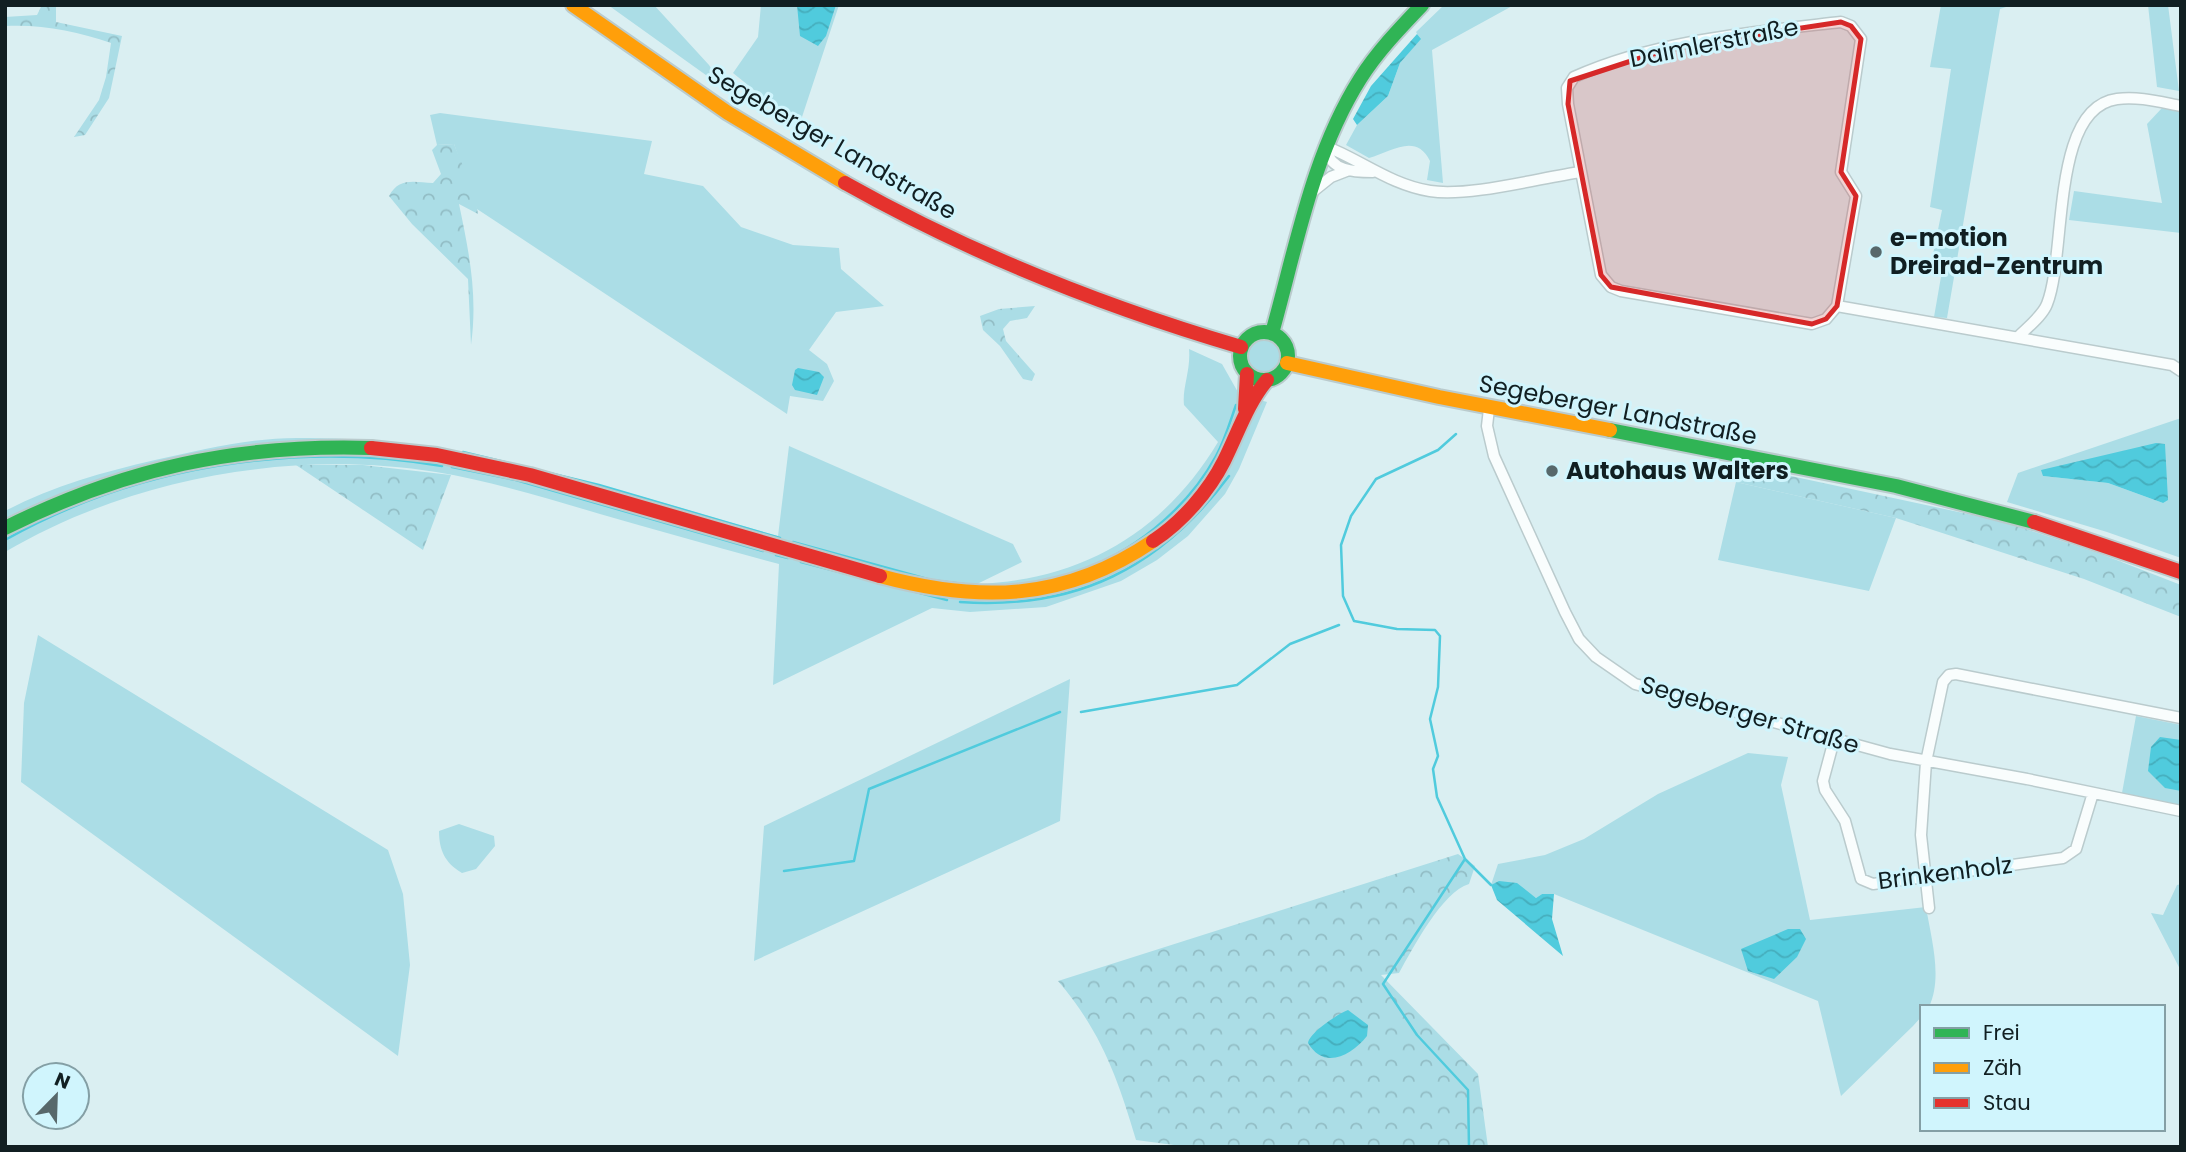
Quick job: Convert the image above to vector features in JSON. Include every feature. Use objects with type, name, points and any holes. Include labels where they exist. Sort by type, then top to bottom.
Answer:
[{"type":"main road","name":"Segeberger Landstraße","points":[[573,5],[764,135],[925,227],[1100,302],[1201,337],[1241,347]]},
{"type":"main road","points":[[1272,333],[1325,146],[1341,108],[1364,69],[1389,37],[1422,5]]},
{"type":"main road","points":[[1242,424],[1248,393],[1247,374],[1240,361],[1241,347],[1255,334],[1272,333],[1285,344],[1287,363],[1280,375],[1267,380],[1247,374]]},
{"type":"main road","name":"Segeberger Landstraße","points":[[1287,363],[1489,409],[1897,486],[2004,513],[2181,572]]},
{"type":"main road","points":[[5,528],[94,488],[182,462],[284,448],[375,448],[450,457],[535,477],[933,590],[974,595],[1009,595],[1051,589],[1097,575],[1155,541],[1189,509],[1215,477],[1267,380]]},
{"type":"street","name":"Daimlerstraße","points":[[1840,22],[1851,26],[1861,39],[1841,172],[1856,196],[1837,306],[1826,319],[1812,324],[1611,287],[1601,275],[1581,172],[1567,88],[1574,77],[1629,58],[1737,35],[1840,22]]},
{"type":"street","points":[[2020,336],[2047,305],[2072,149],[2084,117],[2098,105],[2116,99],[2136,98],[2181,106]]},
{"type":"street","points":[[1325,146],[1333,164],[1350,170],[1373,172]]},
{"type":"street","points":[[1325,146],[1373,172],[1430,191],[1448,191],[1581,172]]},
{"type":"street","points":[[1311,194],[1331,177],[1350,170]]},
{"type":"street","points":[[1837,306],[2020,336],[2172,365],[2181,371]]},
{"type":"street","name":"Segeberger Straße","points":[[1489,409],[1487,426],[1494,456],[1579,639],[1596,657],[1635,684],[1834,740],[1926,762],[2181,811]]},
{"type":"street","points":[[1929,908],[1921,850],[1926,762],[1943,682],[1949,676],[1956,674],[2181,718]]},
{"type":"street","name":"Brinkenholz","points":[[1834,740],[1824,781],[1825,790],[1845,821],[1861,879],[1873,884],[2063,858],[2076,849],[2093,793]]},
{"type":"highlighted area","points":[[1841,22],[1851,26],[1861,39],[1841,172],[1856,196],[1837,306],[1826,319],[1812,324],[1611,287],[1601,275],[1568,104],[1570,81],[1674,47]]},
{"type":"green space","points":[[42,5],[56,5],[56,22],[122,36],[109,98],[85,135],[74,137],[99,100],[106,77],[111,43],[59,29],[5,26],[5,17],[37,15]]},
{"type":"green space","points":[[608,5],[654,5],[709,65],[724,88]]},
{"type":"green space","points":[[761,5],[839,5],[799,126],[733,73],[758,37]]},
{"type":"green space","points":[[1444,5],[1514,5],[1432,50],[1443,183],[1427,180],[1430,161],[1418,147],[1402,146],[1369,158],[1346,145],[1357,125],[1388,96],[1400,63],[1420,39],[1416,32]]},
{"type":"green space","points":[[1941,5],[2012,5],[2000,9],[1947,318],[1934,317],[1942,271],[1930,269],[1942,210],[1930,207],[1951,69],[1930,67]]},
{"type":"green space","points":[[2148,5],[2168,5],[2179,91],[2157,87]]},
{"type":"green space","points":[[2162,108],[2181,111],[2181,233],[2069,220],[2074,191],[2162,203],[2147,124]]},
{"type":"green space","points":[[440,113],[652,141],[644,174],[703,186],[741,227],[793,245],[839,248],[841,269],[884,306],[836,312],[809,350],[827,364],[834,381],[823,401],[790,396],[787,414],[477,209],[454,144],[437,145],[430,115]]},
{"type":"green space","points":[[454,144],[475,196],[478,214],[459,204],[473,291],[471,345],[468,279],[412,224],[389,196],[402,183],[433,183],[441,174],[432,150],[437,145]]},
{"type":"green space","points":[[1035,306],[1027,318],[1010,321],[1003,329],[1006,341],[1035,374],[1032,381],[1023,379],[1000,346],[983,330],[980,316],[999,309]]},
{"type":"green space","points":[[1264,338],[1277,343],[1282,356],[1277,369],[1264,374],[1251,369],[1246,356],[1251,343]]},
{"type":"green space","points":[[1189,349],[1222,364],[1239,394],[1267,402],[1239,469],[1225,494],[1188,536],[1157,560],[1121,581],[1046,607],[970,612],[932,608],[773,685],[779,564],[518,490],[436,472],[325,464],[213,476],[159,488],[105,505],[54,526],[5,552],[5,511],[41,494],[97,475],[155,460],[243,442],[297,438],[420,446],[480,456],[600,485],[778,536],[789,446],[1013,544],[1022,562],[977,584],[1015,580],[1051,573],[1085,561],[1117,545],[1146,525],[1172,502],[1196,474],[1218,442],[1184,405]]},
{"type":"green space","points":[[2181,418],[2181,558],[2007,502],[2018,473]],"holes":[[[2165,444],[2163,503],[2108,483],[2043,476]]]},
{"type":"green space","points":[[296,465],[363,465],[451,475],[423,550]]},
{"type":"green space","points":[[1740,465],[2005,522],[2101,554],[2181,585],[2181,617],[2084,579],[1896,518],[1736,482]]},
{"type":"green space","points":[[1736,482],[1896,518],[1869,591],[1718,560]]},
{"type":"green space","points":[[38,635],[388,850],[403,894],[410,965],[398,1056],[21,782],[24,703]]},
{"type":"green space","points":[[1070,679],[1060,821],[754,961],[764,826]]},
{"type":"green space","points":[[2136,716],[2181,725],[2181,805],[2130,798],[2122,793]]},
{"type":"green space","points":[[1748,753],[1788,757],[1781,785],[1810,920],[1926,907],[1936,970],[1930,1005],[1920,1005],[1920,1018],[1841,1096],[1818,1001],[1554,894],[1542,894],[1536,898],[1510,883],[1491,885],[1498,864],[1545,855],[1584,839],[1658,794]]},
{"type":"green space","points":[[459,824],[494,836],[495,846],[476,869],[462,873],[447,860],[439,838],[439,831]]},
{"type":"green space","points":[[1458,854],[1475,866],[1469,884],[1459,889],[1439,909],[1399,973],[1381,975],[1478,1074],[1488,1147],[1189,1147],[1136,1140],[1115,1076],[1097,1037],[1058,981]]},
{"type":"green space","points":[[2181,884],[2181,971],[2151,913],[2163,915],[2177,885]]},
{"type":"water","points":[[797,5],[836,5],[826,36],[818,46],[800,36]]},
{"type":"water","points":[[1417,34],[1421,39],[1400,63],[1388,96],[1357,125],[1353,119],[1371,86]]},
{"type":"water","points":[[798,368],[819,372],[824,377],[817,395],[795,390],[792,385],[795,370]]},
{"type":"water","points":[[2156,443],[2165,444],[2168,500],[2163,503],[2108,483],[2043,476],[2041,470]]},
{"type":"water","points":[[2160,737],[2181,740],[2181,791],[2165,788],[2148,771],[2151,747]]},
{"type":"water","points":[[1499,881],[1517,883],[1536,898],[1542,894],[1554,894],[1552,919],[1563,956],[1497,900],[1491,885]]},
{"type":"water","points":[[1788,929],[1800,929],[1806,939],[1797,957],[1774,979],[1748,971],[1741,949]]},
{"type":"water","points":[[1348,1010],[1368,1025],[1367,1036],[1353,1049],[1338,1057],[1329,1058],[1314,1051],[1308,1043],[1314,1034],[1331,1019]]},
{"type":"waterway","points":[[1072,574],[1115,555],[1155,528],[1173,512],[1204,476],[1216,456],[1236,405]]},
{"type":"waterway","points":[[1456,434],[1438,450],[1376,479],[1351,516],[1341,545],[1343,596],[1354,621],[1397,629],[1435,630],[1440,636],[1438,687],[1430,719],[1438,756],[1433,769],[1437,797],[1465,859],[1491,885]]},
{"type":"waterway","points":[[463,452],[599,485],[780,538]]},
{"type":"waterway","points":[[5,540],[55,515],[108,494],[162,477],[218,466],[274,459],[330,457],[386,459],[442,466]]},
{"type":"waterway","points":[[452,467],[516,480],[763,551]]},
{"type":"waterway","points":[[960,602],[1002,603],[1042,599],[1078,590],[1112,576],[1144,558],[1174,536],[1229,476]]},
{"type":"waterway","points":[[793,542],[931,580],[987,587]]},
{"type":"waterway","points":[[776,555],[788,558]]},
{"type":"waterway","points":[[801,562],[947,600]]},
{"type":"waterway","points":[[1045,581],[1059,578]]},
{"type":"waterway","points":[[1081,712],[1237,685],[1290,644],[1339,625]]},
{"type":"waterway","points":[[784,871],[854,861],[869,789],[1060,712]]},
{"type":"waterway","points":[[1465,859],[1383,984],[1417,1035],[1468,1090],[1469,1147]]},
{"type":"traffic: fast","points":[[1272,333],[1317,170],[1343,108],[1360,79],[1389,40],[1422,5]]},
{"type":"traffic: fast","points":[[1264,332],[1281,339],[1288,356],[1281,373],[1264,380],[1247,373],[1240,356],[1247,339],[1264,332]]},
{"type":"traffic: fast","points":[[1610,430],[1896,486],[2034,522]]},
{"type":"traffic: fast","points":[[5,528],[94,490],[183,464],[274,450],[371,448]]},
{"type":"traffic: slow","points":[[573,5],[728,113],[845,183]]},
{"type":"traffic: slow","points":[[1287,363],[1439,397],[1610,430]]},
{"type":"traffic: slow","points":[[880,576],[952,590],[987,593],[1021,591],[1054,586],[1087,576],[1120,561],[1153,541]]},
{"type":"traffic: jam","points":[[845,183],[940,233],[1038,276],[1138,314],[1241,347]]},
{"type":"traffic: jam","points":[[1245,409],[1247,374]]},
{"type":"traffic: jam","points":[[1153,541],[1184,515],[1211,483],[1248,409],[1267,380]]},
{"type":"traffic: jam","points":[[371,448],[437,455],[530,475],[880,576]]},
{"type":"traffic: jam","points":[[2034,522],[2181,572]]},
{"type":"place","name":"e-motion Dreirad-Zentrum","points":[[1876,252]]},
{"type":"place","name":"Autohaus Walters","points":[[1552,471]]}]
